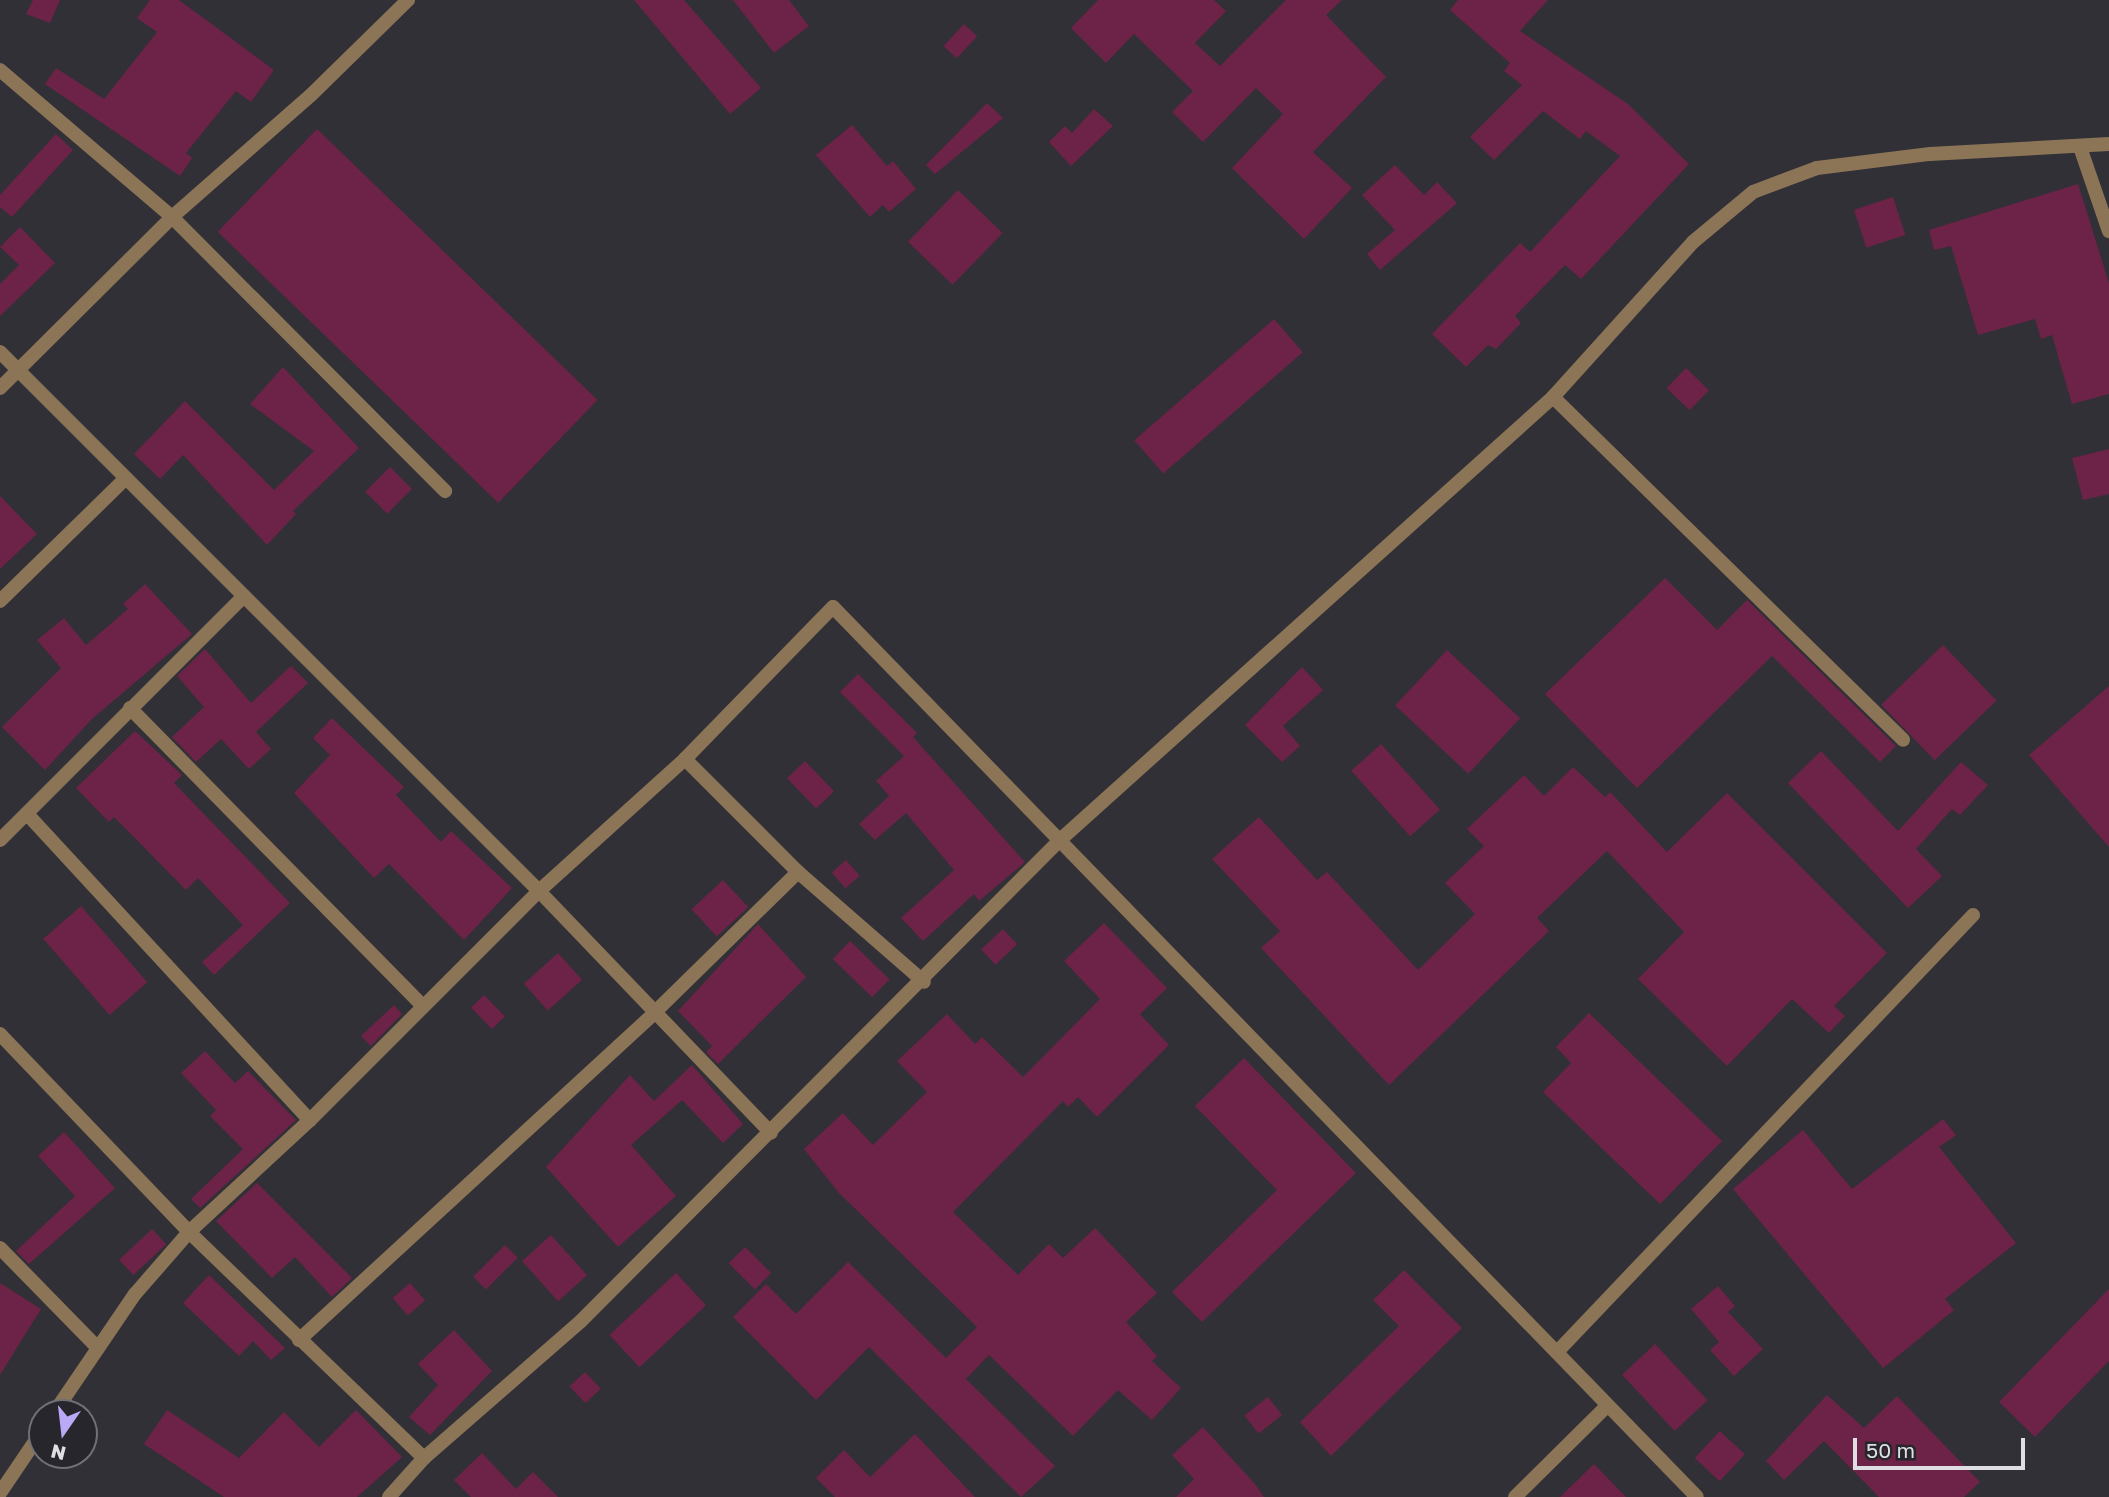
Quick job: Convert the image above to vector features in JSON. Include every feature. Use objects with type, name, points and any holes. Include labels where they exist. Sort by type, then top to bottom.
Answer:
[{"type":"street","points":[[0,388],[172,217],[311,95],[408,0]]},
{"type":"street","points":[[0,70],[172,217],[445,491]]},
{"type":"street","points":[[389,1497],[424,1458],[581,1321],[924,982],[1060,840],[1553,397],[1693,242],[1753,192],[1817,168],[1930,154],[2109,144]]},
{"type":"street","points":[[2080,147],[2109,231]]},
{"type":"street","points":[[0,352],[539,891],[653,1014],[771,1133]]},
{"type":"street","points":[[1553,397],[1903,740]]},
{"type":"street","points":[[0,601],[126,478]]},
{"type":"street","points":[[0,840],[29,816],[130,708],[244,596]]},
{"type":"street","points":[[63,1399],[135,1294],[189,1232],[310,1120],[539,891],[685,759],[833,607],[1697,1497]]},
{"type":"street","points":[[130,708],[423,1006]]},
{"type":"street","points":[[685,759],[798,872],[924,982]]},
{"type":"street","points":[[29,816],[310,1120]]},
{"type":"street","points":[[299,1340],[653,1014],[798,872]]},
{"type":"street","points":[[1558,1351],[1973,915]]},
{"type":"street","points":[[0,1034],[189,1232],[424,1458]]},
{"type":"street","points":[[0,1248],[98,1348]]},
{"type":"street","points":[[1515,1497],[1607,1406]]},
{"type":"street","points":[[0,1493],[28,1452]]},
{"type":"building","points":[[33,0],[60,0],[50,23],[26,14]]},
{"type":"building","points":[[150,0],[179,0],[274,70],[251,102],[236,91],[186,153],[192,158],[180,176],[45,84],[56,68],[104,99],[157,32],[137,18]]},
{"type":"building","points":[[634,0],[684,0],[761,88],[730,114]]},
{"type":"building","points":[[733,0],[789,0],[809,26],[774,53]]},
{"type":"building","points":[[1098,0],[1214,0],[1226,11],[1195,43],[1220,66],[1286,0],[1342,0],[1326,15],[1386,77],[1313,152],[1352,188],[1304,239],[1232,168],[1283,114],[1256,88],[1203,142],[1172,112],[1193,91],[1134,34],[1106,63],[1071,28]]},
{"type":"building","points":[[1458,0],[1548,0],[1520,31],[1628,104],[1689,164],[1581,279],[1565,265],[1515,316],[1521,323],[1496,349],[1488,345],[1466,367],[1432,334],[1520,243],[1530,252],[1620,156],[1586,131],[1580,139],[1543,111],[1494,160],[1470,137],[1522,85],[1504,71],[1510,63],[1450,10]]},
{"type":"building","points":[[964,24],[977,36],[957,58],[944,46]]},
{"type":"building","points":[[987,103],[1003,118],[935,174],[926,165]]},
{"type":"building","points":[[1094,109],[1113,126],[1071,166],[1049,142],[1065,126],[1072,133]]},
{"type":"building","points":[[852,125],[887,166],[893,161],[916,189],[889,212],[883,205],[870,217],[816,155]]},
{"type":"building","points":[[317,129],[598,400],[498,503],[218,232]]},
{"type":"building","points":[[56,134],[73,150],[12,217],[0,207],[0,195]]},
{"type":"building","points":[[1395,165],[1424,195],[1437,182],[1457,203],[1380,270],[1367,254],[1395,230],[1362,195]]},
{"type":"building","points":[[2078,184],[2109,283],[2109,394],[2072,404],[2052,335],[2041,339],[2035,319],[1978,335],[1951,246],[1934,250],[1929,230]]},
{"type":"building","points":[[958,190],[1003,233],[953,285],[908,242]]},
{"type":"building","points":[[1893,197],[1905,235],[1866,248],[1854,210]]},
{"type":"building","points":[[20,227],[55,263],[0,316],[0,284],[19,265],[0,247]]},
{"type":"building","points":[[1274,319],[1303,352],[1163,474],[1134,440]]},
{"type":"building","points":[[283,367],[359,448],[293,511],[296,514],[267,545],[183,455],[160,479],[134,454],[185,401],[274,490],[314,451],[250,404]]},
{"type":"building","points":[[1686,368],[1709,390],[1690,410],[1667,388]]},
{"type":"building","points":[[2109,449],[2109,494],[2083,500],[2072,458]]},
{"type":"building","points":[[390,467],[412,489],[387,514],[365,492]]},
{"type":"building","points":[[0,496],[37,534],[0,569]]},
{"type":"building","points":[[1665,578],[1717,630],[1747,600],[1896,746],[1880,762],[1772,656],[1637,788],[1545,694]]},
{"type":"building","points":[[145,584],[192,634],[92,719],[45,770],[2,727],[61,668],[37,640],[64,618],[86,645],[128,609],[123,604]]},
{"type":"building","points":[[1943,645],[1996,700],[1935,760],[1881,705]]},
{"type":"building","points":[[205,649],[251,703],[291,666],[308,683],[256,732],[271,749],[249,769],[221,739],[196,762],[172,737],[204,707],[177,676]]},
{"type":"building","points":[[1447,650],[1520,718],[1468,774],[1395,706]]},
{"type":"building","points":[[1302,667],[1323,690],[1283,726],[1300,746],[1282,762],[1245,725]]},
{"type":"building","points":[[858,674],[917,733],[913,737],[1025,862],[979,901],[974,894],[923,941],[901,918],[954,870],[906,813],[875,840],[859,824],[889,796],[876,781],[904,756],[840,692]]},
{"type":"building","points":[[2109,686],[2109,847],[2029,755]]},
{"type":"building","points":[[332,718],[404,787],[396,795],[441,842],[451,831],[512,888],[464,940],[389,864],[374,878],[294,793],[330,755],[313,738]]},
{"type":"building","points":[[135,731],[182,775],[174,783],[290,903],[214,975],[202,962],[243,925],[198,878],[186,890],[114,817],[109,822],[76,788]]},
{"type":"building","points":[[1381,744],[1440,809],[1410,836],[1351,771]]},
{"type":"building","points":[[1821,751],[1898,831],[1961,762],[1988,785],[1960,815],[1952,809],[1916,849],[1942,876],[1908,908],[1788,783]]},
{"type":"building","points":[[805,761],[834,791],[816,809],[787,778]]},
{"type":"building","points":[[1573,767],[1605,797],[1610,792],[1667,852],[1727,793],[1887,953],[1834,1006],[1845,1016],[1829,1033],[1792,999],[1727,1066],[1638,979],[1684,932],[1607,851],[1537,918],[1549,931],[1389,1085],[1261,948],[1280,931],[1212,859],[1259,817],[1317,880],[1327,872],[1418,970],[1475,914],[1445,883],[1484,846],[1467,829],[1524,775],[1544,796]]},
{"type":"building","points":[[846,860],[860,876],[845,888],[832,872]]},
{"type":"building","points":[[723,880],[748,907],[717,936],[692,909]]},
{"type":"building","points":[[81,906],[147,982],[110,1015],[43,939]]},
{"type":"building","points":[[1104,923],[1167,988],[1140,1014],[1169,1045],[1097,1117],[1078,1097],[1068,1107],[1063,1101],[953,1212],[1018,1275],[1049,1244],[1063,1258],[1095,1228],[1157,1293],[1126,1322],[1157,1356],[1152,1361],[1181,1388],[1152,1420],[1118,1390],[1073,1436],[989,1355],[966,1379],[1055,1466],[1021,1497],[869,1347],[816,1400],[733,1317],[766,1284],[796,1314],[848,1262],[946,1358],[977,1327],[839,1193],[804,1149],[843,1113],[873,1145],[927,1092],[897,1061],[947,1014],[975,1044],[982,1037],[1023,1077],[1100,999],[1064,961]]},
{"type":"building","points":[[758,924],[806,977],[718,1064],[706,1052],[712,1046],[678,1011]]},
{"type":"building","points":[[1003,929],[1017,944],[995,965],[981,949]]},
{"type":"building","points":[[850,941],[890,979],[872,997],[833,959]]},
{"type":"building","points":[[558,953],[582,980],[548,1011],[524,984]]},
{"type":"building","points":[[484,995],[505,1017],[492,1029],[471,1008]]},
{"type":"building","points":[[394,1005],[402,1014],[371,1046],[361,1036]]},
{"type":"building","points":[[1589,1013],[1722,1141],[1660,1204],[1543,1092],[1571,1063],[1556,1047]]},
{"type":"building","points":[[205,1051],[235,1083],[248,1071],[296,1120],[200,1208],[191,1199],[243,1149],[210,1116],[216,1110],[181,1073]]},
{"type":"building","points":[[1244,1058],[1356,1173],[1202,1322],[1172,1292],[1277,1190],[1195,1106]]},
{"type":"building","points":[[692,1065],[743,1124],[723,1143],[682,1100],[631,1145],[676,1196],[618,1247],[546,1167],[630,1075],[654,1101]]},
{"type":"building","points":[[1943,1119],[1956,1135],[1939,1147],[2016,1243],[1945,1299],[1954,1310],[1883,1368],[1733,1189],[1803,1130],[1852,1189]]},
{"type":"building","points":[[64,1132],[115,1188],[29,1264],[16,1251],[75,1196],[38,1156]]},
{"type":"building","points":[[257,1183],[352,1278],[332,1297],[295,1257],[272,1278],[216,1221]]},
{"type":"building","points":[[152,1229],[166,1244],[133,1275],[119,1260]]},
{"type":"building","points":[[551,1235],[587,1275],[558,1301],[522,1261]]},
{"type":"building","points":[[505,1245],[518,1258],[486,1290],[473,1277]]},
{"type":"building","points":[[745,1247],[771,1273],[755,1289],[729,1263]]},
{"type":"building","points":[[1404,1270],[1462,1328],[1331,1456],[1300,1422],[1399,1326],[1373,1300]]},
{"type":"building","points":[[676,1273],[706,1305],[639,1367],[609,1335]]},
{"type":"building","points":[[209,1275],[285,1348],[271,1360],[253,1341],[239,1356],[183,1303]]},
{"type":"building","points":[[0,1283],[41,1309],[0,1375]]},
{"type":"building","points":[[410,1283],[425,1300],[408,1315],[393,1298]]},
{"type":"building","points":[[1718,1286],[1735,1306],[1728,1312],[1763,1349],[1734,1376],[1710,1350],[1719,1342],[1691,1309]]},
{"type":"building","points":[[2109,1289],[2109,1361],[2035,1437],[1999,1402]]},
{"type":"building","points":[[454,1330],[492,1371],[430,1435],[409,1417],[438,1385],[418,1364]]},
{"type":"building","points":[[1655,1344],[1708,1400],[1675,1431],[1622,1375]]},
{"type":"building","points":[[585,1372],[601,1389],[585,1403],[570,1386]]},
{"type":"building","points":[[1827,1395],[1864,1428],[1897,1396],[1980,1482],[1964,1497],[1879,1497],[1824,1441],[1784,1480],[1766,1461]]},
{"type":"building","points":[[1268,1397],[1282,1415],[1259,1434],[1244,1415]]},
{"type":"building","points":[[167,1410],[239,1458],[284,1412],[319,1447],[356,1410],[402,1457],[357,1497],[224,1497],[144,1444]]},
{"type":"building","points":[[1203,1427],[1264,1497],[1176,1497],[1194,1479],[1172,1455]]},
{"type":"building","points":[[1720,1431],[1745,1454],[1720,1481],[1695,1458]]},
{"type":"building","points":[[915,1434],[975,1497],[835,1497],[816,1478],[844,1450],[870,1477]]},
{"type":"building","points":[[482,1453],[516,1489],[533,1472],[558,1497],[471,1497],[454,1480]]},
{"type":"building","points":[[1594,1464],[1626,1497],[1560,1497]]}]
